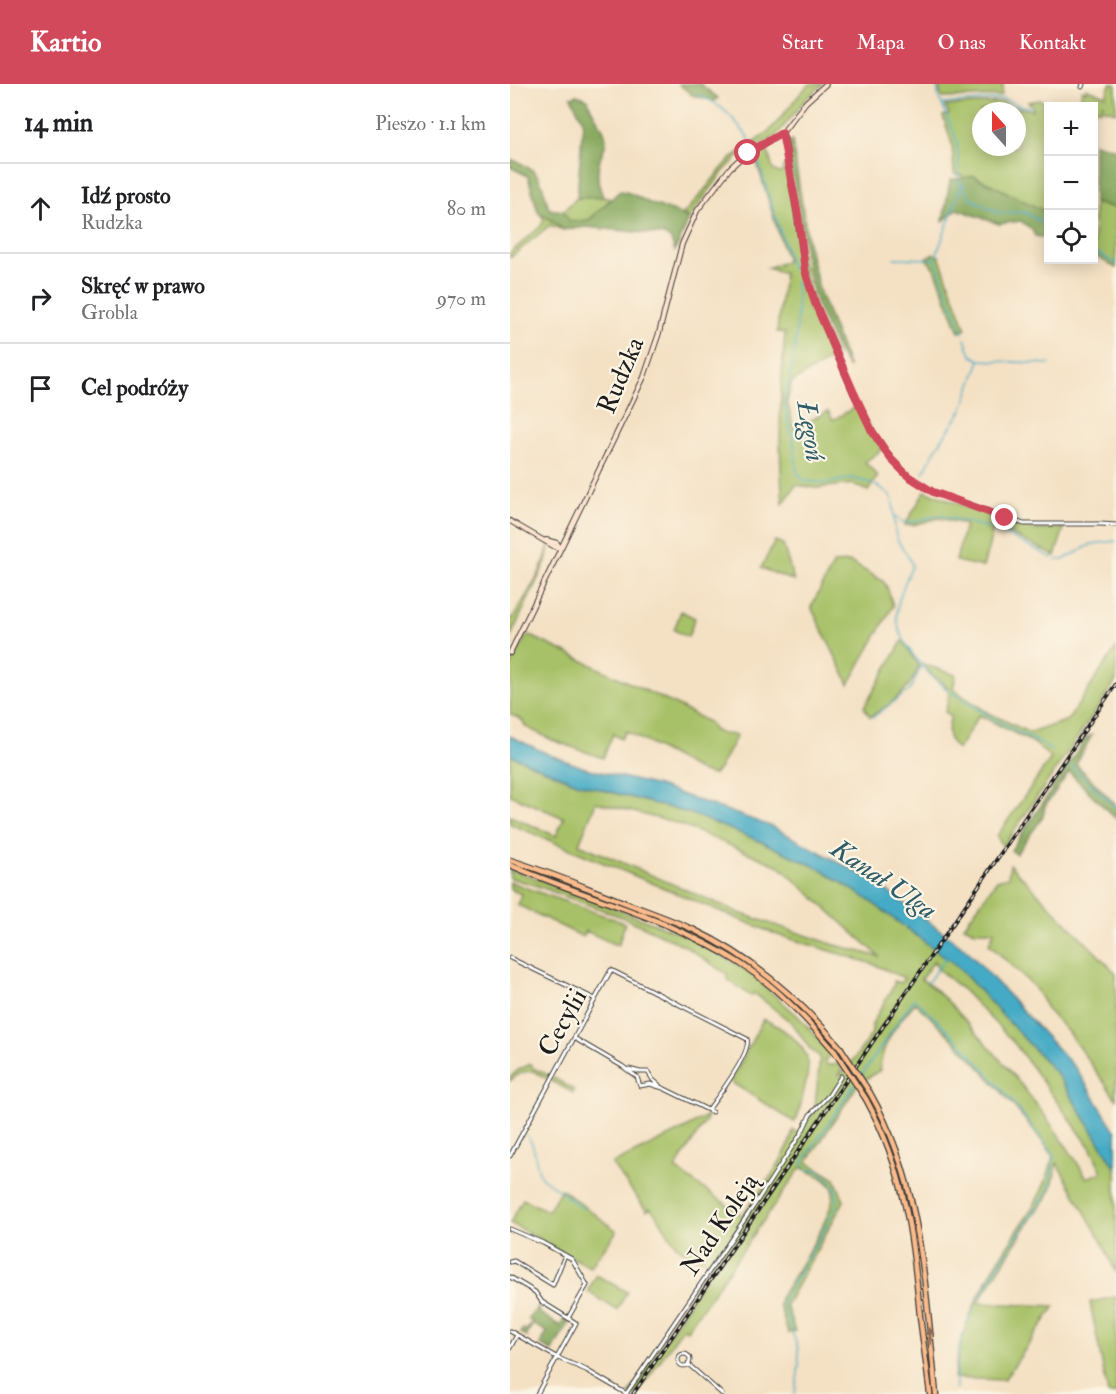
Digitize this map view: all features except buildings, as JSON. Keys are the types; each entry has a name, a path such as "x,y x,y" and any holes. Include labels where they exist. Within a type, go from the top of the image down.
{"main road":[{"path":"782,133 806,102 826,84"},
{"name":"Rudzka","path":"510,653 647,369 689,225 704,200 738,160 782,133"},
{"path":"510,520 545,540 558,544 560,548"},
{"path":"552,543 567,535"},
{"path":"552,543 555,559"},
{"path":"510,858 677,923 726,947 788,992 840,1047 870,1093 897,1149 914,1209 936,1394"},
{"path":"510,866 675,929 724,954 755,974 783,997 835,1052 866,1099 891,1152 908,1211 930,1394"}],"street":[{"path":"782,133 798,215 805,270 815,303 872,431 891,459 908,476 933,492 995,515 998,523 1005,518 1024,524 1116,525"},
{"path":"510,958 595,999"},
{"name":"Cecylii","path":"510,1155 611,970 748,1040 748,1045 734,1072 710,1111 663,1088"},
{"path":"574,1038 622,1066 637,1077 640,1086 650,1084 663,1088"},
{"path":"622,1066 648,1072 652,1079 663,1088"},
{"path":"637,1077 640,1072"},
{"name":"Nad Koleją","path":"626,1394 755,1204 802,1132 812,1112 829,1095 842,1076"},
{"path":"650,1084 652,1079"},
{"path":"510,1229 572,1259 587,1285 568,1318"},
{"path":"510,1262 514,1261 553,1285 566,1255"},
{"path":"510,1277 535,1292 542,1302 576,1323 537,1394"},
{"path":"510,1331 558,1359 586,1370 626,1394"},
{"path":"510,1348 517,1335"},
{"path":"680,1355 688,1356 690,1361 688,1364 683,1366 680,1364 678,1360 680,1355"},
{"path":"688,1364 722,1394"}],"green space":[{"path":"679,84 700,84 718,98 714,101 692,95"},
{"path":"810,84 823,84 805,100 775,137 739,156 723,172 689,218 683,214 731,159 770,130"},
{"path":"939,84 1003,84 1002,96 943,98"},
{"path":"1110,84 1116,84 1116,112 1102,108 1103,103 1101,110 1098,109 1098,102 1080,102 1082,90 1086,91 1086,88 1106,96"},
{"path":"577,95 588,99 606,137 598,171 598,182 603,197 577,198 583,121 571,97"},
{"path":"1044,101 1044,211 974,176 964,179 962,175 956,175 952,144 943,116 949,114 945,106 972,104 972,156 1026,156 1026,109 1033,110 1033,106 1028,102"},
{"path":"786,141 792,141 809,248 820,293 849,368 837,350 818,308 807,270"},
{"path":"1098,144 1116,149 1116,208 1098,204"},
{"path":"767,148 773,170 783,172 783,166 787,165 804,274 816,313 836,356 792,382 787,401 794,429 828,411 833,420 857,406 883,449 865,462 878,476 868,491 853,484 816,488 796,485 783,504 780,418 785,333 777,332 784,273 767,268 787,261 754,153"},
{"path":"510,159 534,171 541,182 549,209 563,211 570,222 589,220 620,191 633,194 684,216 689,219 675,251 671,240 665,235 586,227 563,230 538,212 528,176 510,167"},
{"path":"974,176 1044,211 1044,237 1035,236 1032,230 1021,221 999,224 957,209 943,221 950,180"},
{"path":"577,198 611,199 589,220 569,222 563,211"},
{"path":"1098,204 1116,208 1116,268 1098,257"},
{"path":"538,212 563,230 550,225 510,258 510,253 541,226 544,219"},
{"path":"933,254 939,256 966,329 959,332 936,271 926,258"},
{"path":"925,491 995,517 983,567 956,561 965,524 939,518 905,525"},
{"path":"1003,522 1039,530 1064,528 1055,556 998,528"},
{"path":"775,541 783,544 794,581 761,568"},
{"path":"549,545 546,561 510,638 510,617 513,618 534,583 547,555"},
{"path":"850,562 883,581 893,606 849,684 811,607 834,563"},
{"path":"681,611 695,618 688,637 674,630"},
{"path":"529,635 678,706 710,723 713,730 722,734 737,735 719,769 713,775 700,771 626,731 621,739 613,734 603,758 552,740 526,727 522,720 510,714 510,668"},
{"path":"903,640 919,666 905,690 886,707 870,717 864,707"},
{"path":"1116,648 1116,681 1003,847 997,836 1051,758 1034,743 979,715 958,750 951,743 949,734 951,716 945,712 948,701 947,687 923,664 956,675 953,689 987,712 1030,733 1068,720"},
{"path":"1092,735 1076,764 1116,805 1116,819 1069,772 1045,806 1043,817 1016,854 1011,850 1087,737"},
{"path":"510,755 577,783 689,813 762,842 822,870 866,898 957,966 1057,1074 1116,1168 1116,1273 1103,1244 1057,1163 1052,1187 1046,1199 1030,1220 978,1303 1055,1306 1004,1380 954,1378 961,1341 974,1307 1000,1258 1036,1201 1047,1179 1053,1155 988,1076 915,1003 887,1042 880,1070 858,1084 807,1162 835,1179 844,1201 786,1305 795,1331 788,1333 779,1304 780,1298 823,1225 833,1196 829,1183 801,1167 687,1330 682,1329 637,1394 629,1394 680,1318 712,1264 678,1247 654,1212 650,1208 647,1211 612,1164 710,1114 675,1169 742,1215 779,1163 793,1130 799,1133 818,1105 815,1107 820,1057 810,1049 792,1023 754,993 751,996 727,979 728,975 683,945 627,919 510,878 510,870 689,937 746,970 797,1015 832,1054 824,1061 828,1065 839,1064 841,1068 839,1076 872,1033 872,1024 894,985 894,981 901,983 904,978 873,964 778,935 510,824 510,816 556,836 564,818 510,795","holes":["596,802 679,824 779,866 880,957 835,945 742,914 579,844","934,961 938,969 965,992 1015,1044 1090,1147 1102,1172 1087,1178 1047,1118 1003,1063 947,1001 921,979"]},
{"path":"1010,865 1116,973 1116,1099 1067,1031 1048,1010 1035,988 989,944 994,931 975,931 964,926 997,880 1008,877"},
{"path":"510,882 625,923 618,946 586,931 583,937 518,905 521,894 510,889"},
{"path":"763,1019 791,1036 806,1056 808,1067 806,1081 794,1122 731,1082"},
{"path":"531,1064 533,1068 574,1090 573,1093 533,1071 520,1073 510,1081 510,1077 518,1070"},
{"path":"561,1189 617,1231 590,1267 510,1223 523,1199 548,1211"},
{"path":"596,1275 627,1292 617,1310 588,1292"},
{"path":"1116,1297 1116,1394 1108,1394 1090,1302"},
{"path":"540,1305 538,1312 560,1326 565,1318 570,1322 552,1351 540,1345 547,1332 533,1324 527,1337 521,1333 523,1329 527,1330 532,1322 528,1319"}],"water":[{"path":"510,736 585,768 658,786 773,827 872,880 967,950 1077,1070 1116,1132 1116,1168 1057,1074 957,966 866,898 822,870 762,842 689,813 577,783 510,755"}],"waterway":[{"path":"937,84 938,95 957,141 959,176"},
{"name":"Łęgoń","path":"698,95 722,108 752,143"},
{"path":"943,104 1003,99 1020,106 1031,107"},
{"name":"Łęgoń","path":"753,145 792,269"},
{"path":"959,180 971,199 999,213 1024,212 1044,224"},
{"path":"962,184 935,259 963,333"},
{"path":"1098,253 1116,264"},
{"path":"894,258 935,259"},
{"name":"Łęgoń","path":"796,281 796,340 785,408 794,444 797,472 804,481 827,483 852,478 873,484"},
{"path":"965,339 971,355 980,360 1050,364"},
{"path":"923,473 962,410 980,360"},
{"name":"Łęgoń","path":"875,485 891,497 896,536 912,566 898,604 897,621 900,633 922,666 948,690"},
{"path":"894,515 902,522 913,522 939,515 993,529"},
{"path":"997,530 1052,558"},
{"path":"1056,560 1063,560 1092,544 1116,541"},
{"path":"873,717 910,690 921,667"},
{"name":"Łęgoń","path":"951,692 997,721 1052,751"},
{"name":"Łęgoń","path":"1071,766 1116,807"},
{"path":"928,982 947,956"},
{"path":"861,1076 914,999 988,1073 1054,1155 1049,1190 1009,1248 978,1299"},
{"path":"795,1394 799,1365 798,1349 782,1302 838,1202 835,1187 825,1176 818,1171 808,1170 802,1163 854,1085"},
{"path":"524,1133 531,1142 541,1177 583,1209"},
{"path":"956,1389 960,1346 975,1306"}],"railway":[{"path":"633,1394 1116,684"}],"route":[{"path":"748,153 782,133 798,215 805,270 815,303 872,431 891,459 908,476 933,492 1005,518"}],"water label":[{"name":"Kanał Ulga","path":"884,879"}]}
